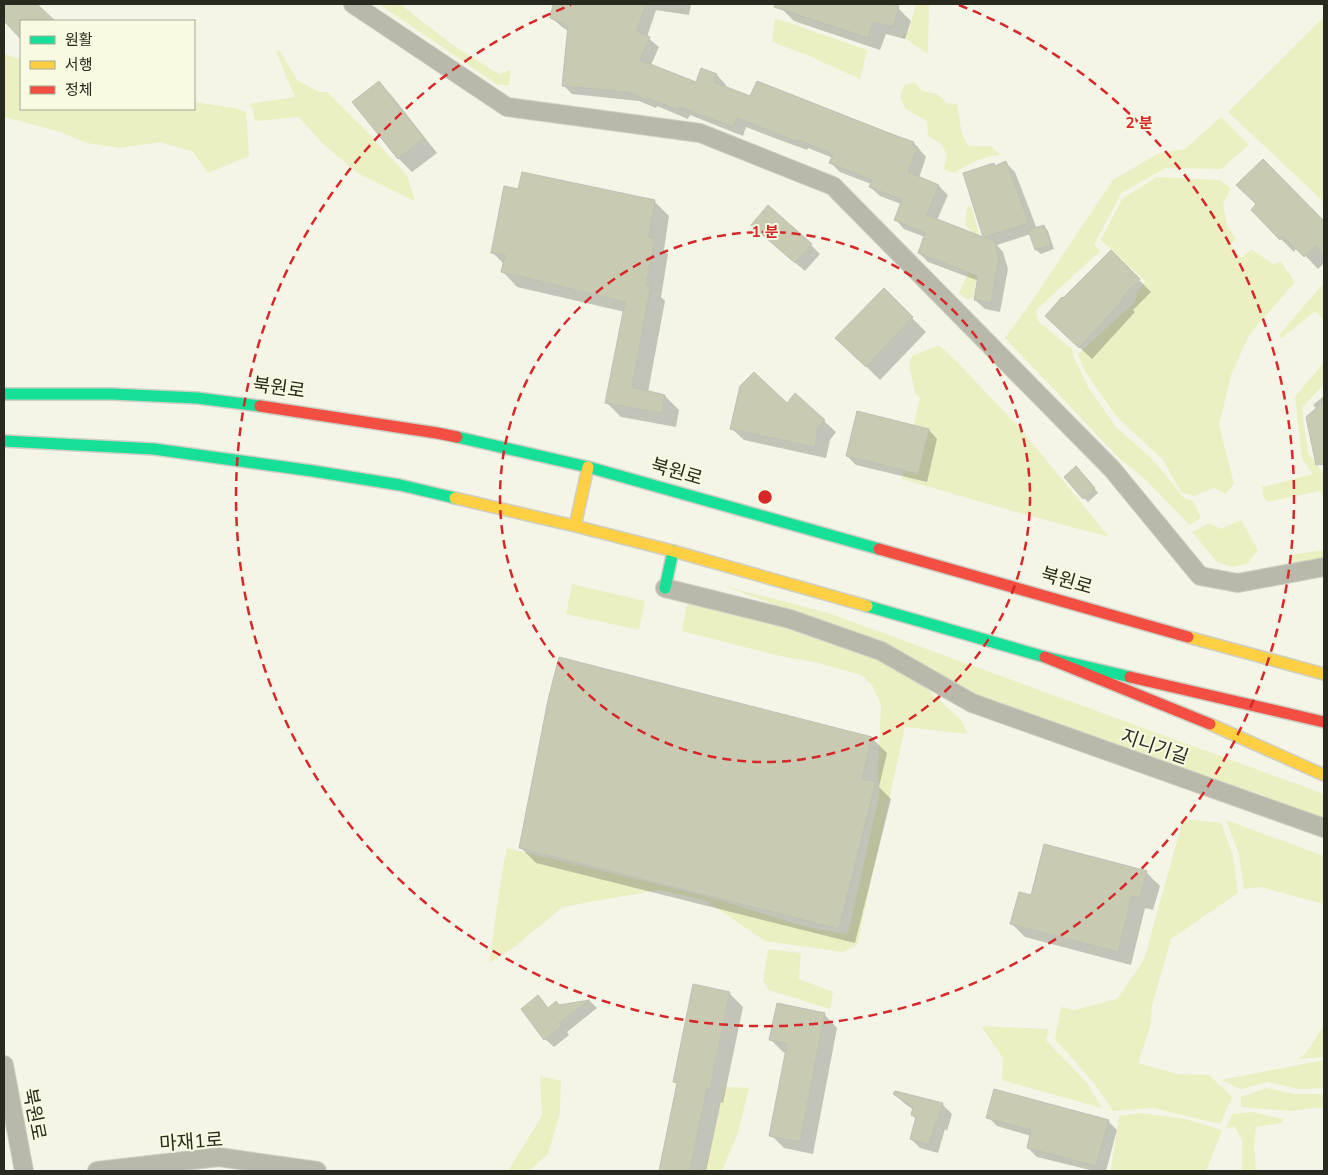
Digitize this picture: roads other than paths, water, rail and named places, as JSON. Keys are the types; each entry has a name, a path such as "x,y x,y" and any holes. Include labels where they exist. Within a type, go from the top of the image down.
{"main road":[{"name":"북원로","path":"4,394 111,394 197,398 290,410 437,433 588,467 1324,674"},
{"path":"4,441 154,449 400,485 575,526 674,552 1046,657 1324,722"},
{"path":"575,526 588,467"},
{"path":"664,588 674,552"},
{"path":"1046,657 1196,718 1324,775"}],"street":[{"path":"353,4 507,107 700,133 833,186 1112,469 1200,576 1238,583 1324,567"},
{"name":"지니기길","path":"664,588 790,619 881,651 972,704 1324,828"},
{"name":"북원로","path":"4,1065 24,1171"},
{"name":"마재1로","path":"97,1171 219,1157 317,1171"}]}
